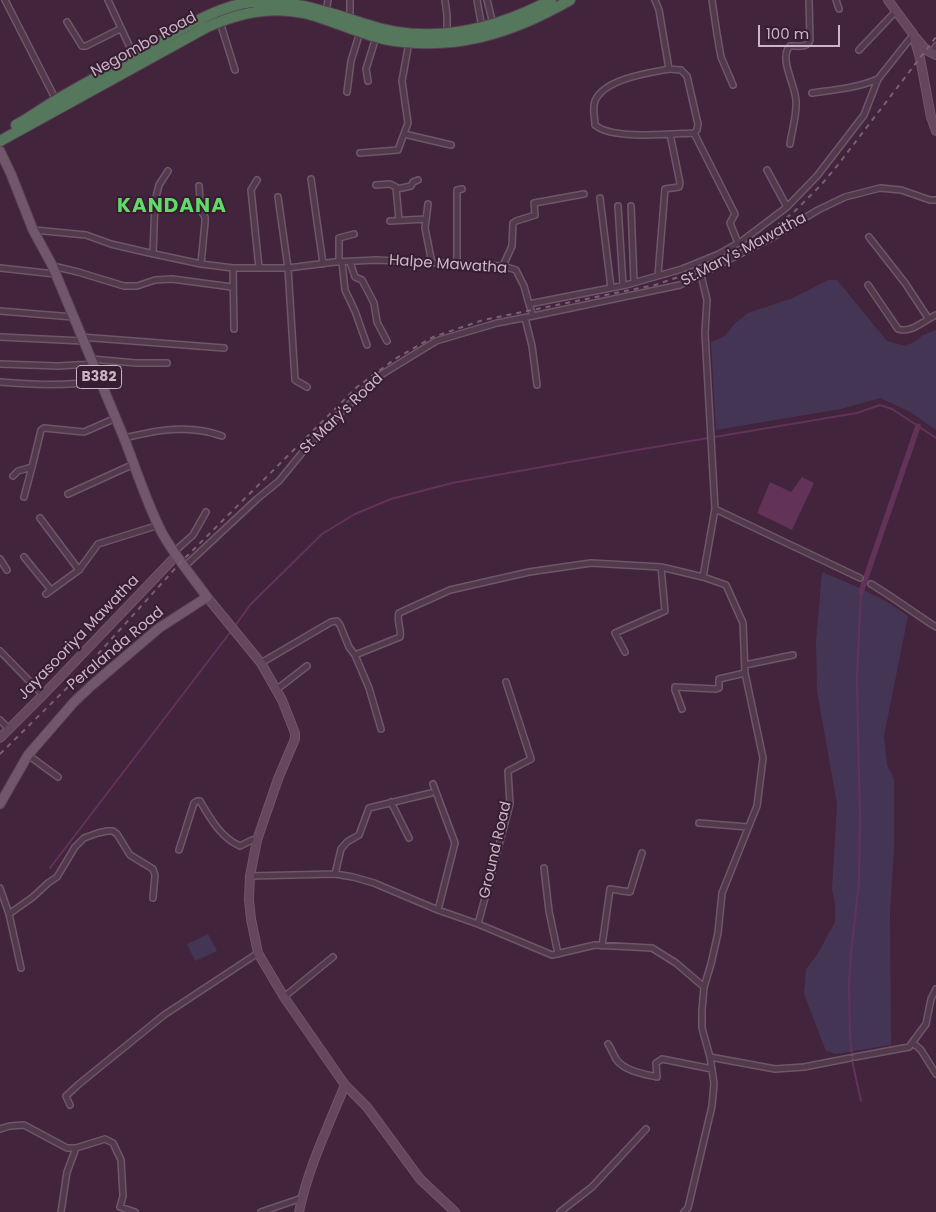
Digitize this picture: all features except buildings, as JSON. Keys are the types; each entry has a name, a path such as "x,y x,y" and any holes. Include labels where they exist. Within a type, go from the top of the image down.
{"highway":[{"name":"Negombo Road","path":"0,133 217,11 249,1 279,0 326,11 349,23 360,32 376,37 424,44 445,43 492,35 525,23 570,0"},
{"name":"Negombo Road","path":"0,141 189,36 220,21 244,13 305,6 349,23 401,32 428,34 447,33 494,25 524,14 551,0"}],"main road":[{"name":"B382","path":"0,151 92,361 145,495 175,554 207,597"},
{"name":"Peralanda Road","path":"0,804 28,756 90,686 160,628 207,597"}],"street":[{"path":"5,0 56,100"},
{"path":"108,0 134,57"},
{"path":"326,11 328,0"},
{"path":"349,23 350,0"},
{"path":"445,0 447,33"},
{"path":"476,0 482,28"},
{"path":"487,0 494,25"},
{"path":"655,0 659,10 669,69"},
{"path":"712,0 721,57 733,85"},
{"path":"790,144 796,93 791,81 786,50 790,46 806,45 809,43 809,0"},
{"path":"836,0 839,9"},
{"path":"888,0 926,50 933,54 936,46"},
{"path":"859,50 896,11"},
{"path":"220,21 235,70"},
{"path":"67,22 82,46 86,46 120,29"},
{"path":"348,92 351,61 360,32"},
{"path":"533,316 529,304 611,288 682,269 719,254 762,227 787,206 817,176 864,114 878,79 914,34"},
{"path":"914,34 930,116 936,130"},
{"path":"368,81 366,69 376,37"},
{"path":"360,153 398,150 408,123 402,81 409,42"},
{"path":"669,69 682,70 687,76 698,124 697,130 694,132 620,134 600,129 595,125 595,100 602,90 621,80 669,69"},
{"path":"812,94 870,83 878,79"},
{"path":"694,132 735,214 730,223 738,243"},
{"path":"404,134 451,145"},
{"path":"658,275 665,189 679,187 680,183 670,134"},
{"path":"767,170 787,206"},
{"path":"153,254 155,202 159,185 168,171"},
{"path":"311,179 323,264"},
{"path":"257,180 251,190 259,268"},
{"path":"397,189 410,186 418,180"},
{"path":"376,185 390,184 396,186 399,220"},
{"path":"198,186 200,212 205,217 201,264"},
{"name":"St.Mary's Mawatha","path":"533,316 680,285 773,238 818,210 845,197 880,188 901,190 930,200 936,200"},
{"path":"457,264 458,190 462,189"},
{"path":"503,266 512,246 513,223 516,220 535,215 534,203 584,194"},
{"path":"278,197 288,268 295,380 307,387"},
{"path":"600,198 611,288"},
{"path":"428,204 426,228 432,263"},
{"path":"618,206 624,285"},
{"path":"631,206 634,282"},
{"path":"390,220 426,219"},
{"name":"Halpe Mawatha","path":"33,230 86,235 111,244 153,254 201,264 233,268 288,268 376,260 503,266 516,270 524,286 529,304"},
{"path":"354,234 339,238 340,262 345,290 367,345"},
{"path":"869,237 905,282 928,318"},
{"path":"350,262 355,277 362,280 374,303 377,322 387,341"},
{"path":"0,268 78,272 124,286 137,286 156,280 172,279 232,287"},
{"path":"233,268 234,329"},
{"path":"701,276 707,300 705,332 715,509 703,577"},
{"path":"868,285 898,329 909,330 936,315"},
{"path":"0,311 73,317"},
{"name":"St Mary's Road","path":"184,567 279,480 336,416 379,376 436,341 497,323 533,316"},
{"path":"525,318 532,346 536,385"},
{"path":"0,337 82,339 224,348"},
{"path":"0,364 58,366 92,361 167,363"},
{"path":"0,382 37,385 100,381"},
{"path":"24,496 41,430 44,428 84,432 116,418"},
{"path":"124,438 156,431 182,429 222,436"},
{"path":"68,494 134,464"},
{"path":"13,476 18,471 32,467"},
{"path":"715,509 860,578"},
{"path":"175,554 193,534 206,512"},
{"path":"40,518 79,570"},
{"path":"24,557 48,592 79,570 98,544 159,525"},
{"name":"Jayasooriya Mawatha","path":"0,738 43,695 175,554"},
{"path":"0,559 7,570"},
{"path":"355,656 400,636 399,613 450,590 529,572 591,563 661,568 703,577 726,585 743,623 746,673 764,758 757,806 722,893 718,933 704,987 702,1028 710,1057 714,1084 712,1106 688,1208 684,1212"},
{"path":"625,652 615,633 665,611 661,568"},
{"path":"871,584 936,626"},
{"path":"207,597 261,663 282,700 293,728 295,739 278,779 257,840 250,876 250,919 258,953 284,998 345,1085 366,1107 420,1179 455,1212"},
{"path":"261,663 331,622 337,621 369,688 381,729"},
{"path":"0,651 43,695"},
{"path":"745,666 794,655"},
{"path":"276,690 307,666"},
{"path":"682,709 674,690 675,687 716,689 718,688 719,679 746,673"},
{"name":"Ground Road","path":"478,924 510,804 508,771 531,759 506,682"},
{"path":"0,720 9,729"},
{"path":"28,756 58,777"},
{"path":"433,784 455,843 438,910"},
{"path":"335,874 341,849 346,842 359,834 369,808 431,793"},
{"path":"179,850 196,801 200,802 214,824 234,844 240,846 252,840 257,840"},
{"path":"391,802 409,838"},
{"path":"699,823 748,827"},
{"path":"9,914 57,877 75,847 84,838 108,831 113,831 117,834 130,855 153,869 155,875 153,898"},
{"path":"602,946 610,888 630,892 642,853"},
{"path":"544,868 549,911 558,954"},
{"path":"250,876 335,874 353,877 374,883 552,955 595,946 652,948 676,963 704,987"},
{"path":"0,888 9,914 21,968"},
{"path":"70,1105 66,1096 164,1015 258,953"},
{"path":"284,998 333,957"},
{"path":"710,1057 775,1068 804,1067 909,1047 926,1024 931,999 936,990"},
{"path":"913,1043 921,1050 936,1074"},
{"path":"608,1044 616,1060 621,1065 635,1072 657,1077 656,1063 662,1060 712,1068"},
{"path":"299,1212 314,1162 345,1085"},
{"path":"0,1129 24,1125 67,1148 76,1148 105,1139 113,1143 121,1160 123,1196 120,1206 135,1212"},
{"path":"560,1212 592,1187 646,1129"},
{"path":"61,1212 67,1172 76,1148"},
{"path":"262,1212 302,1198"}],"shaded area":[{"path":"828,280 837,280 887,341 906,346 923,335 936,330 936,430 910,412 880,398 841,409 716,430 711,342 725,336 734,324 748,313 793,298"},
{"path":"802,477 814,483 792,530 757,513 770,482 791,492"},
{"path":"822,572 862,589 889,603 908,616 884,736 887,765 894,779 894,849 890,913 891,1045 836,1054 826,1051 804,994 806,969 817,955 835,922 835,905 832,889 837,804 817,691 816,640"},
{"path":"208,934 217,951 195,961 187,944"}],"waterway":[{"path":"235,626 250,605 322,534 355,514 391,499 452,483 857,413 880,405 892,409 936,438"},
{"path":"861,592 918,426"},
{"path":"861,592 857,676 860,813 859,883 849,984 850,1037 853,1065 861,1101"},
{"path":"50,868 232,630"}],"tunnel":[{"path":"860,578 871,584"}],"railway":[{"path":"0,754 70,685 181,562 357,387 395,359 433,337 483,320 655,285 693,272 746,247 769,232 796,210 821,185 936,37"}],"district":[{"name":"KANDANA","path":"172,207"}]}
